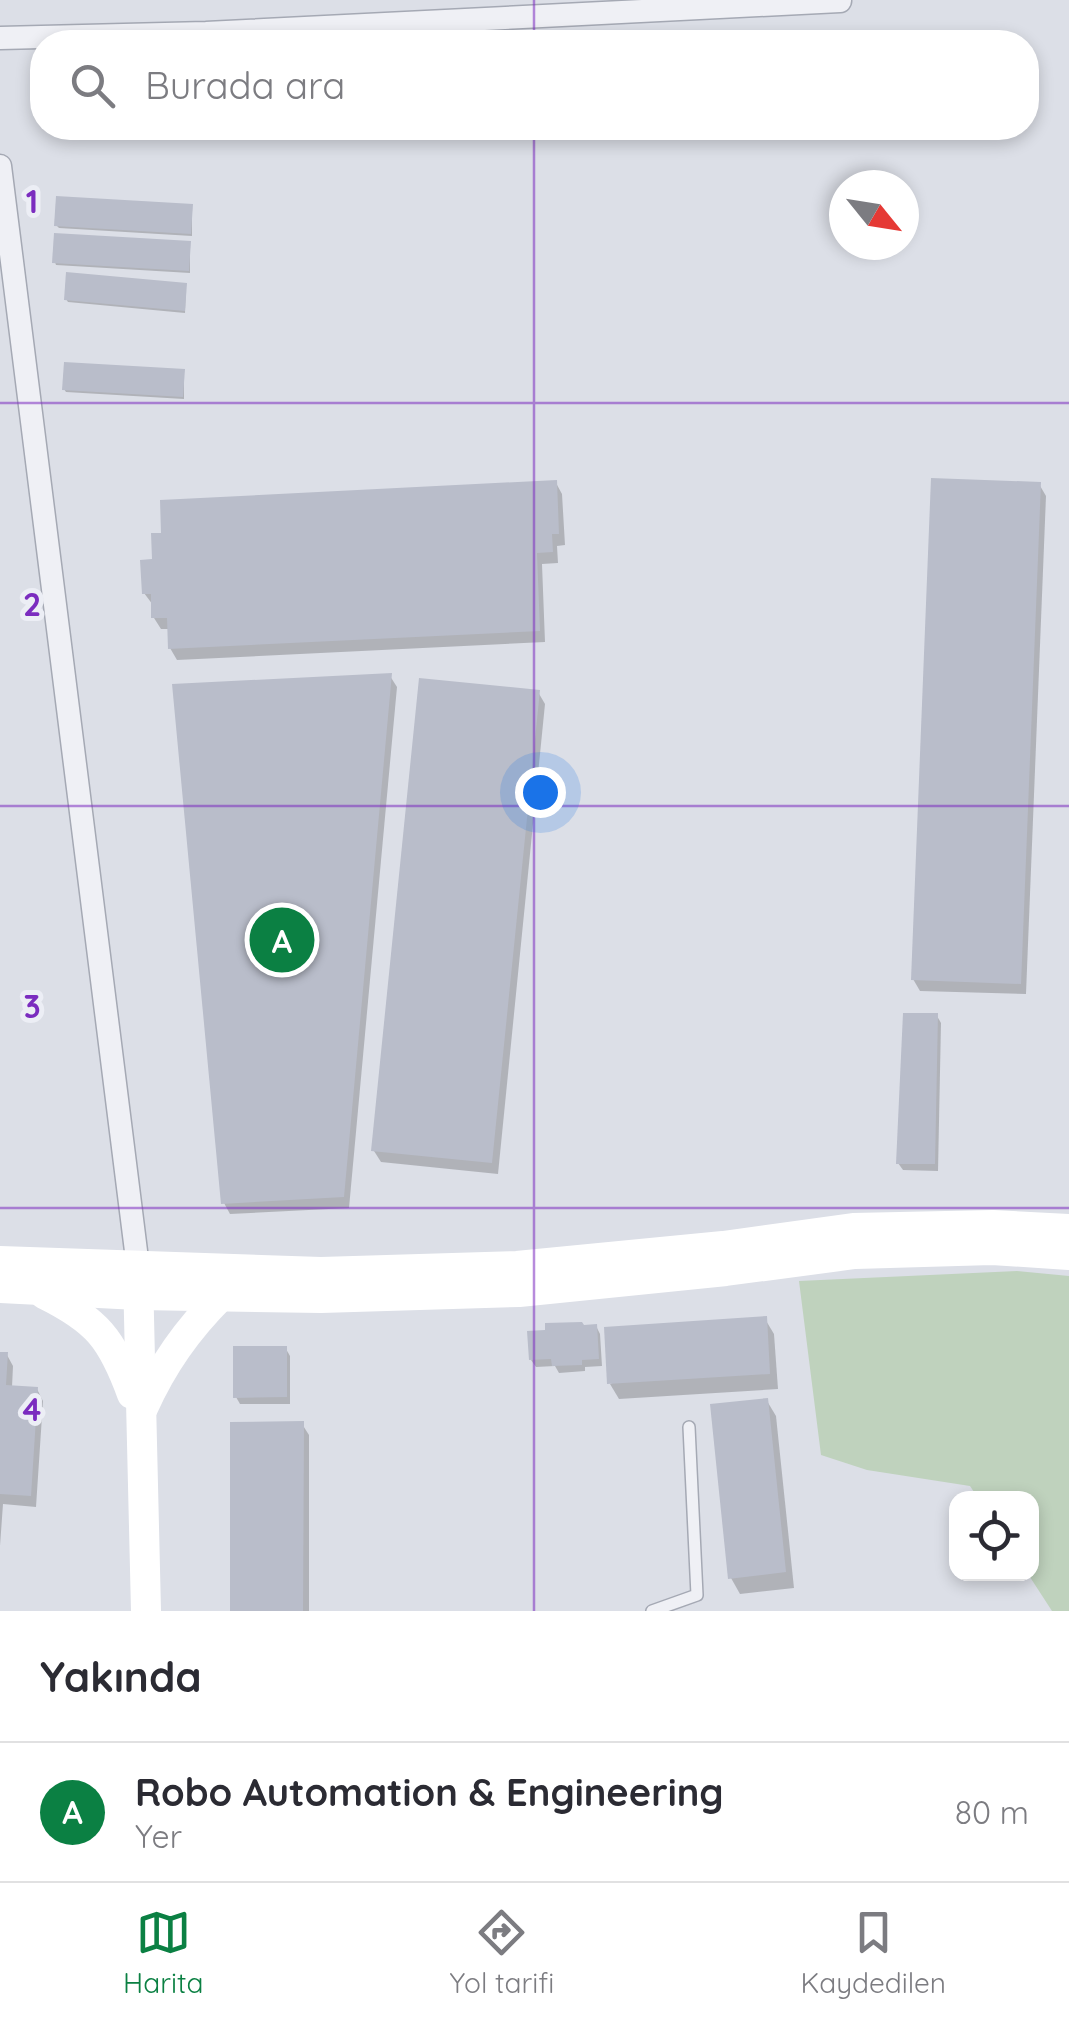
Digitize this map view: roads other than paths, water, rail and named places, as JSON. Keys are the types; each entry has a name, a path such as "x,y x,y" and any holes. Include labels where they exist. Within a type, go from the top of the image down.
{"main road":[{"path":"0,1288 38,1290 138,1281 517,1266 722,1246 853,1228 993,1225 1069,1229"},
{"path":"0,1261 220,1296 321,1298 519,1292 855,1254 992,1250 1069,1255"},
{"path":"138,1281 146,1611"},
{"path":"38,1290 90,1320 106,1335 140,1415"},
{"path":"140,1415 168,1358 220,1296"}],"street":[{"path":"267,30 840,2"},
{"path":"0,38 30,37"},
{"path":"0,166 138,1281"}],"lane":[{"path":"652,1611 697,1594 688,1427"}],"place":[{"name":"Robo Automation & Engineering","path":"282,940"}]}
